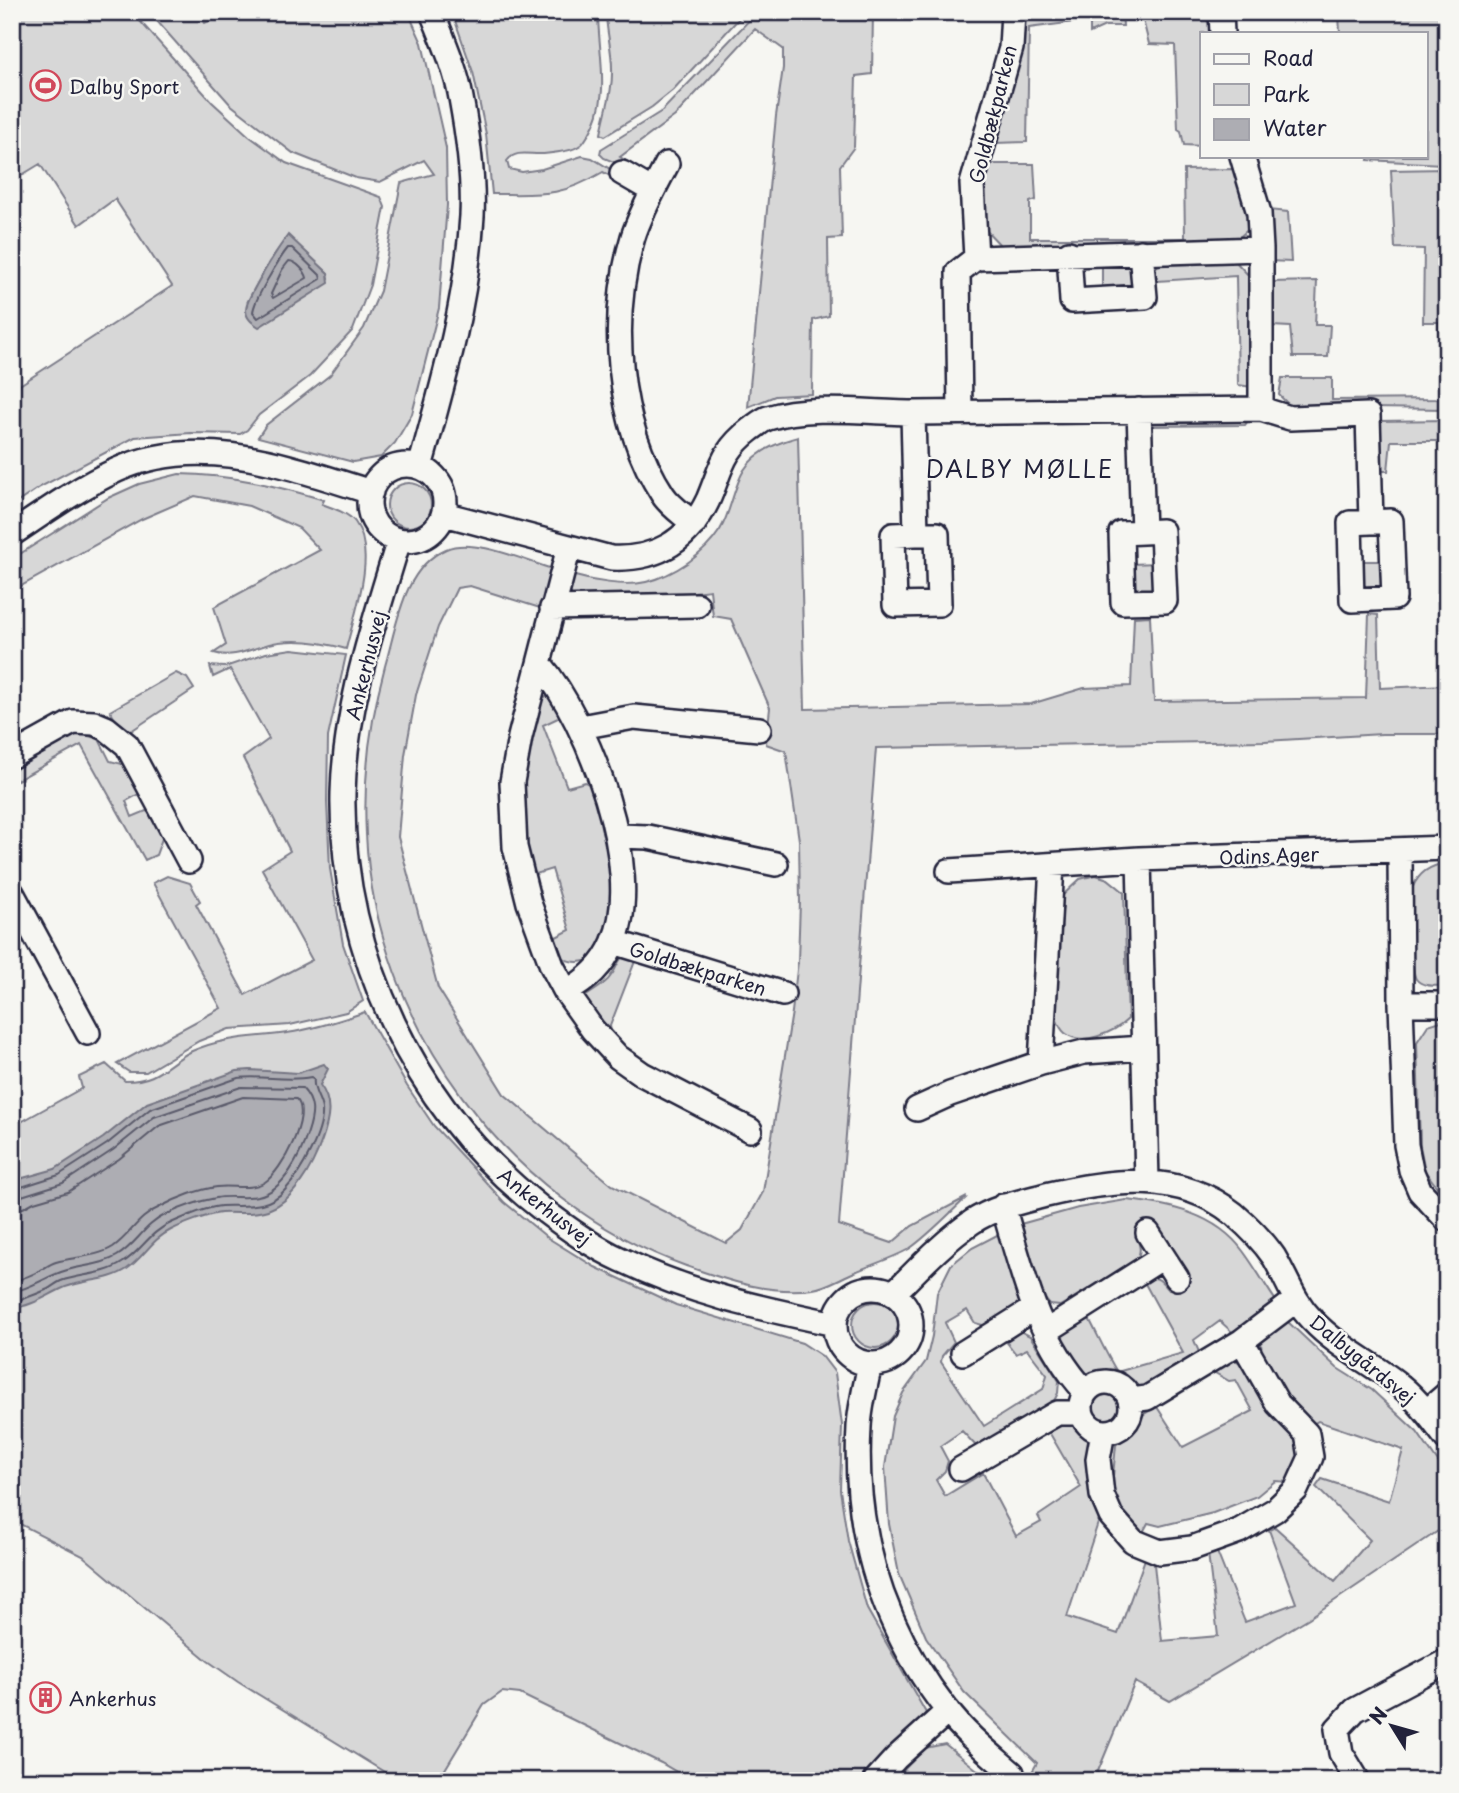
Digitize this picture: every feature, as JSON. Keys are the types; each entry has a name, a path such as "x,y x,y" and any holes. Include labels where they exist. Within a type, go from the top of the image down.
{"street":[{"path":"420,467 450,359 466,277 472,213 469,156 461,96 432,12"},
{"name":"Goldbækparken","path":"976,258 972,184 1011,48 1013,12"},
{"path":"1221,12 1222,32"},
{"path":"1243,158 1259,213 1261,410"},
{"path":"667,164 634,235 623,280 618,331 621,372 631,422 650,471 664,497 694,524"},
{"path":"622,173 653,191"},
{"path":"960,412 958,272 976,258 1261,249"},
{"path":"1069,253 1072,302 1145,297 1141,252"},
{"path":"1139,410 1143,532"},
{"path":"444,514 611,558 632,559 661,551 681,538 694,524 708,500 720,465 730,448 764,419 790,411 913,413 1261,410 1290,418 1368,415 1371,522"},
{"path":"913,413 916,534"},
{"path":"12,534 83,487 120,469 159,457 199,452 240,454 268,460 371,492"},
{"path":"396,467 420,467 433,475 442,486 444,514 437,527 426,536 413,541 387,536 372,517 369,505 376,481 385,472 396,467"},
{"name":"Ankerhusvej","path":"399,540 365,656 349,724 343,793 346,863 359,931 381,997 407,1052 439,1102 477,1149 520,1191 567,1228 619,1259 674,1284 732,1302 835,1324"},
{"path":"569,547 520,737 513,782 515,847 533,915 552,965 566,992 593,1030 618,1057 642,1074 750,1130"},
{"path":"552,608 697,606"},
{"name":"Goldbækparken","path":"540,664 554,681 581,727 618,836 623,885 620,918 614,942 601,964 586,980 566,992"},
{"path":"581,727 634,717 759,729"},
{"path":"12,756 73,722 93,723 106,728 127,745 189,861"},
{"path":"618,836 648,837 776,864"},
{"name":"Odins Ager","path":"949,872 1139,859 1447,848"},
{"path":"1400,851 1401,1004 1406,1145 1411,1170 1420,1191 1447,1220"},
{"path":"1139,859 1147,1181"},
{"path":"1041,1063 1052,865"},
{"path":"12,893 88,1033"},
{"name":"Goldbækparken","path":"614,942 783,994"},
{"path":"1401,1004 1447,1004"},
{"path":"917,1109 950,1094 1041,1063 1084,1052 1143,1048"},
{"name":"Dalbygårdsvej","path":"893,1294 972,1222 1003,1206 1111,1182 1147,1181 1178,1186 1206,1197 1233,1213 1255,1233 1274,1258 1296,1300 1312,1320 1341,1346 1402,1387 1447,1439"},
{"path":"961,1469 1057,1413 1083,1402 1096,1383 1114,1382 1127,1392 1132,1410 1124,1426 1111,1433 1095,1431 1085,1424 1083,1402 1033,1309 1003,1206"},
{"path":"1148,1233 1177,1278"},
{"path":"1045,1332 1163,1257"},
{"path":"872,1288 893,1294 909,1313 909,1338 894,1358 870,1364 858,1361 840,1346 835,1324 837,1312 851,1295 872,1288"},
{"path":"1131,1400 1147,1398 1242,1341 1296,1300"},
{"path":"963,1353 1033,1309"},
{"path":"1102,1432 1098,1459 1102,1495 1111,1516 1133,1541 1160,1552 1192,1548 1240,1531 1275,1510 1296,1490 1311,1457 1307,1434 1278,1404 1242,1341"},
{"path":"870,1364 859,1437 858,1486 867,1547 890,1617 912,1661 948,1712 978,1744 1012,1773"},
{"path":"1426,1412 1447,1394"},
{"path":"1358,1781 1341,1753 1337,1729 1355,1710 1447,1661"},
{"path":"875,1781 896,1758 948,1712"}],"green space":[{"path":"12,12 132,12 212,102 249,136 286,163 381,197 385,207 370,285 353,330 310,376 259,415 247,430 240,434 191,433 135,437 40,487 12,506 12,390 172,286 115,199 79,225 40,164 12,181","holes":["288,236 328,273 329,278 248,301 269,262"]},
{"path":"149,12 177,12 180,16 199,12 205,23 226,12 408,12 422,43 446,148 447,205 439,308 412,414 395,443 381,457 353,462 258,437 266,425 330,375 364,328 380,291 401,183 434,174 424,160 380,182 356,178 293,153 230,104"},
{"path":"452,12 598,12 602,90 596,120 589,134 582,144 571,150 519,154 507,161 509,169 522,172 542,169 582,156 592,158 618,174 614,178 603,172 574,186 549,193 492,194 486,134 473,72"},
{"path":"606,12 745,12 673,90 652,107 605,136 601,134 612,77"},
{"path":"757,12 873,12 872,74 856,76 854,147 840,166 842,238 828,239 829,316 813,320 812,394 775,396 748,407 783,49 755,29 675,116 620,157 638,168 641,173 600,154 601,149 662,111"},
{"path":"1022,12 1074,12 1075,22 1029,28 1027,142 995,143"},
{"path":"1090,12 1122,12 1123,26 1105,26 1090,33"},
{"path":"1141,12 1199,15 1213,25 1213,32 1200,32 1200,146 1184,145 1181,131 1178,129 1175,45 1149,44"},
{"path":"1314,12 1447,12 1447,152 1442,164 1368,160 1428,158 1428,32 1340,32 1339,14"},
{"path":"988,164 1034,164 1036,200 1030,202 1030,238 1185,238 1184,170 1234,169 1252,226 1234,242 1002,247 982,226 982,185"},
{"path":"1444,169 1447,221 1447,409 1291,407 1279,395 1282,378 1332,378 1332,400 1441,399 1439,322 1423,322 1424,249 1395,248 1391,170"},
{"path":"1269,210 1288,212 1291,262 1268,261"},
{"path":"1235,261 1251,278 1252,387 1238,385 1236,276 1157,281 1155,268 1161,263"},
{"path":"1102,262 1131,262 1131,291 1102,291"},
{"path":"1317,281 1315,325 1330,325 1328,357 1293,357 1290,327 1272,326 1270,282"},
{"path":"1159,417 1245,417 1248,421 1245,425 1150,426"},
{"path":"1447,420 1447,441 1391,441 1388,471 1381,471 1379,421"},
{"path":"798,437 805,709 1031,704 1084,688 1131,686 1134,617 1150,616 1154,701 1366,698 1369,614 1378,615 1380,688 1447,685 1447,734 1382,734 1265,741 876,748 839,1225 892,1243 912,1226 967,1197 931,1231 896,1256 824,1286 780,1290 748,1285 686,1266 621,1237 562,1198 508,1151 462,1097 424,1037 395,972 375,904 365,812 369,749 380,687 398,616 420,570 432,558 457,546 484,548 553,569 540,608 470,586 457,588 438,627 416,695 405,755 398,837 438,988 504,1094 612,1185 726,1243 742,1230 763,1192 798,961 799,840 786,751 766,744 770,708 731,619 713,616 710,590 694,592 684,602 566,596 571,575 608,583 628,584 657,579 688,563 706,548 720,530 740,477 754,458"},
{"path":"179,474 235,479 288,490 324,500 322,504 340,511 355,522 362,535 364,567 346,649 313,642 287,641 230,655 214,653 226,645 214,607 320,550 299,528 249,506 195,496 142,519 12,591 12,559 108,498 139,484"},
{"path":"409,483 425,489 431,505 425,521 409,527 393,521 387,505 393,489"},
{"path":"1360,561 1386,561 1386,589 1360,589"},
{"path":"1157,563 1157,592 1132,593 1131,564"},
{"path":"292,649 346,655 328,737 330,869 343,944 363,1001 346,1012 290,1025 229,1029 199,1041 146,1072 129,1072 117,1064 221,1008 153,883 167,876 190,883 200,901 196,904 245,995 312,960 262,869 290,851 243,758 269,739 230,669 213,677 210,666 225,667 266,653"},
{"path":"176,673 187,678 194,689 131,731 120,727 110,711"},
{"path":"540,696 553,698 560,713 558,718 543,725 567,787 585,782 591,785 609,848 612,896 607,933 601,948 591,958 578,962 562,958 552,946 556,937 570,930 552,869 536,874 528,867 524,837 523,774"},
{"path":"75,732 99,739 110,761 130,766 140,787 139,794 126,801 132,817 146,811 152,813 164,833 156,855 145,860 81,745 12,783 12,767"},
{"path":"1447,863 1447,986 1426,985 1416,979 1414,973 1411,933 1413,887 1422,873 1436,865"},
{"path":"1096,875 1108,879 1124,892 1128,1019 1107,1033 1080,1039 1065,1033 1056,1018 1063,895 1080,879"},
{"path":"626,954 637,956 610,1026 613,1042 586,1009 586,996 608,980"},
{"path":"365,1012 407,1086 434,1126 504,1202 548,1238 595,1267 676,1305 802,1343 822,1356 835,1373 842,1425 840,1490 848,1541 867,1609 926,1713 863,1781 692,1781 520,1694 502,1692 484,1705 438,1781 399,1781 208,1661 83,1556 12,1520 12,1127 82,1088 79,1077 106,1064 125,1081 137,1080 162,1071 183,1056 205,1046 228,1040 307,1029"},
{"path":"1447,1019 1447,1200 1425,1171 1420,1146 1417,1042 1428,1025"},
{"path":"1126,1200 1175,1208 1219,1228 1243,1251 1276,1301 1233,1333 1220,1321 1194,1340 1199,1352 1145,1387 1135,1388 1123,1379 1108,1375 1092,1377 1076,1369 1059,1335 1086,1313 1117,1372 1183,1353 1143,1280 1157,1279 1168,1289 1184,1279 1151,1226 1136,1236 1140,1248 1136,1260 1060,1306 1050,1305 1044,1298 1017,1225 1078,1208"},
{"path":"1001,1233 1023,1299 1017,1311 986,1326 975,1323 967,1310 945,1323 954,1342 942,1356 941,1362 984,1426 1043,1389 1047,1375 1027,1349 1016,1354 1005,1340 1020,1331 1030,1336 1059,1381 1058,1393 1052,1405 985,1446 976,1446 962,1431 940,1446 948,1461 945,1471 936,1480 945,1496 983,1473 1016,1536 1041,1522 1038,1516 1081,1487 1049,1432 1069,1422 1087,1435 1095,1448 1094,1488 1099,1520 1067,1617 1118,1634 1145,1559 1154,1564 1162,1641 1218,1636 1208,1553 1217,1552 1245,1622 1296,1603 1269,1530 1275,1527 1335,1581 1370,1540 1316,1487 1322,1479 1389,1501 1403,1450 1318,1421 1308,1427 1299,1418 1274,1386 1261,1350 1262,1337 1286,1320 1337,1368 1372,1390 1417,1432 1447,1475 1447,1525 1309,1618 1170,1701 1135,1682 1094,1781 1027,1781 1037,1763 964,1692 926,1637 899,1574 889,1524 885,1467 893,1416 903,1393 926,1361 937,1293 951,1265 972,1248"},
{"path":"875,1302 891,1309 898,1325 891,1341 875,1348 859,1341 852,1325 859,1309"},
{"path":"1231,1360 1246,1367 1261,1401 1295,1440 1300,1453 1290,1482 1275,1481 1257,1496 1213,1513 1160,1526 1148,1523 1141,1536 1118,1513 1112,1486 1116,1445 1131,1432 1143,1415 1157,1407 1183,1447 1253,1411 1236,1380 1229,1381 1210,1370"},
{"path":"1107,1395 1117,1399 1121,1409 1117,1419 1107,1423 1097,1419 1093,1409 1097,1399"},
{"path":"945,1744 991,1781 893,1781 925,1748"}],"water":[{"path":"288,235 328,273 329,283 259,327 247,316 247,304"},
{"path":"324,1064 328,1069 320,1085 327,1098 328,1118 324,1133 307,1172 284,1201 264,1211 221,1213 189,1222 164,1234 120,1273 69,1286 31,1303 12,1308 12,1184 55,1169 103,1138 147,1103 237,1071 298,1073"}],"place":[{"name":"Dalby Sport","path":"46,86"},
{"name":"Ankerhus","path":"46,1698"}],"district":[{"name":"DALBY MØLLE","path":"1020,468"}]}
